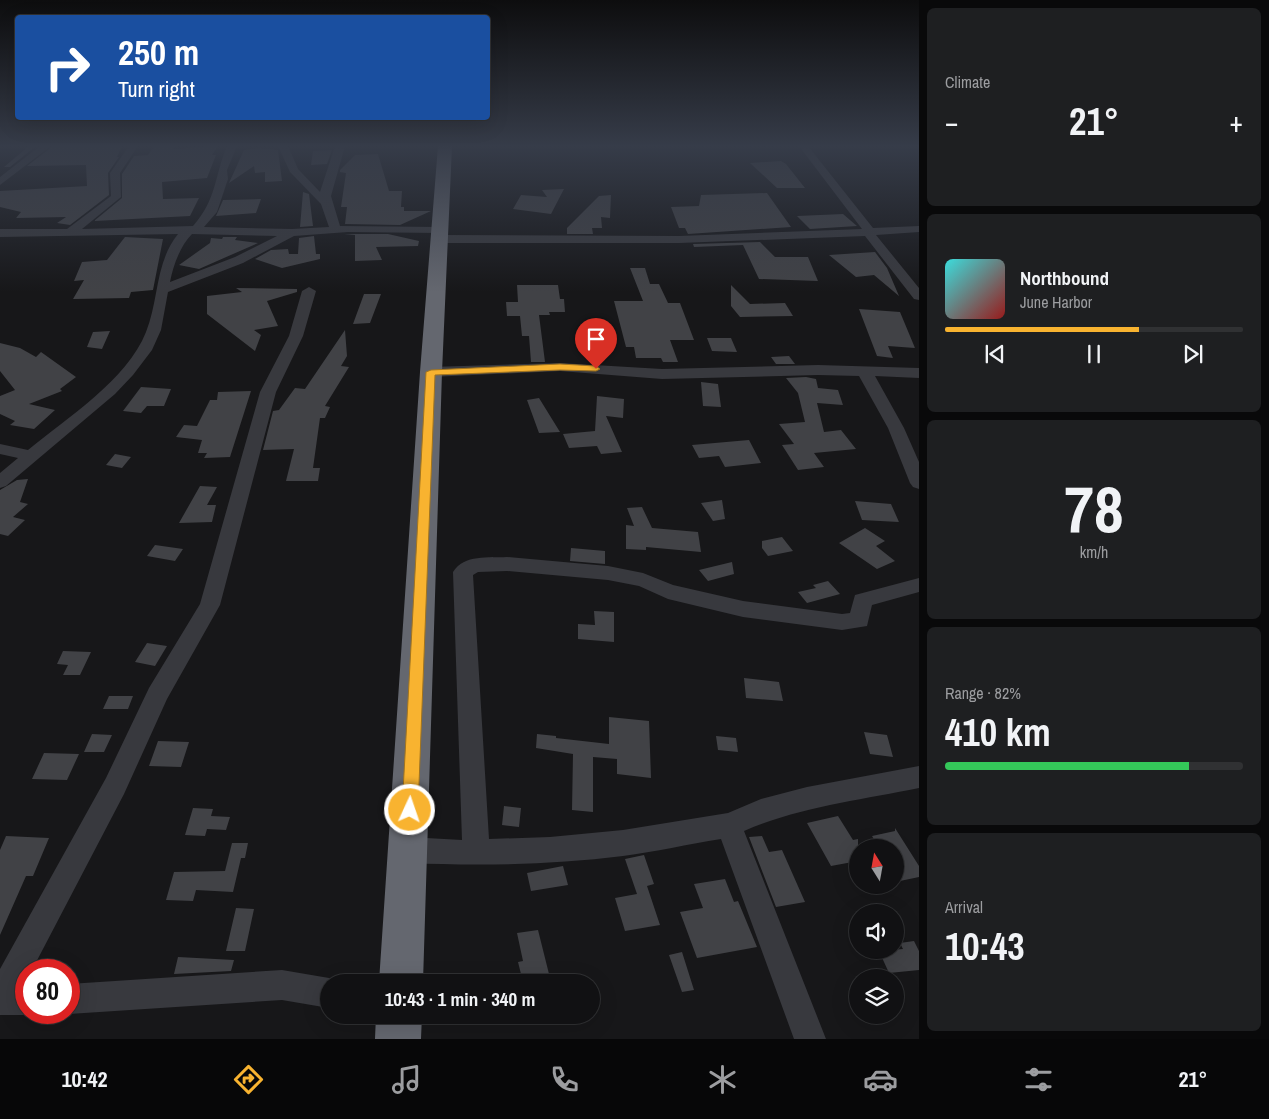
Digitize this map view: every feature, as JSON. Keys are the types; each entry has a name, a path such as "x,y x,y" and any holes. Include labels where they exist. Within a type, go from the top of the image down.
{"highway":[{"path":"401,974 431,372 442,194"},
{"path":"398,1039 399,1024"}],"street":[{"path":"70,233 116,197 116,194"},
{"path":"0,482 70,424 128,372 145,350 154,330 166,271 174,253 181,238 188,231 197,228 211,212 217,194"},
{"path":"316,194 325,202 336,229"},
{"path":"325,202 326,194"},
{"path":"841,194 870,232 871,238 919,296"},
{"path":"0,233 188,231 292,233 336,229 523,241 704,239 919,229"},
{"path":"162,290 239,260 292,233"},
{"path":"15,1000 0,999 115,786 157,694 210,605 268,392 296,336 309,291"},
{"path":"431,372 560,367 662,374 818,370 919,373"},
{"path":"864,371 896,428 919,483"},
{"path":"0,449 30,456"},
{"path":"476,853 463,572 468,567 474,565 507,564 608,573 643,580 668,591 743,609 842,622 859,620 862,600 919,585"},
{"path":"408,850 476,853 550,850 623,843 729,825 761,811 807,799 919,777"},
{"path":"729,825 810,1039"},
{"path":"80,998 282,985 320,991"}],"building":[{"path":"0,194 109,194 70,225 57,223 66,217 16,218 21,212 0,207"},
{"path":"122,194 163,194 163,199 199,198 190,216 94,221 122,198"},
{"path":"303,194 309,194 313,226 300,227"},
{"path":"343,194 402,194 401,207 404,207 404,211 431,211 400,225 345,224 347,207 341,207"},
{"path":"545,194 561,194 551,214 513,209 521,195 547,197"},
{"path":"768,194 791,227 688,234 685,228 679,228 671,207 699,206 701,195"},
{"path":"611,195 610,218 601,217 602,228 592,228 593,234 567,234 567,228 599,196"},
{"path":"261,199 256,213 216,216 223,200"},
{"path":"843,214 857,226 810,229 797,216"},
{"path":"344,234 388,234 419,241 418,246 376,247 382,260 355,261 355,235"},
{"path":"314,236 316,254 320,254 320,259 282,268 255,259 271,250 288,249 289,254 298,254 299,238"},
{"path":"125,237 163,239 153,290 131,292 129,298 73,299 84,280 74,281 82,262 107,260"},
{"path":"223,237 237,237 235,240 258,243 199,269 179,265 210,243 211,238 222,239"},
{"path":"760,242 775,257 808,257 818,281 759,279 743,245 694,247 693,244"},
{"path":"875,252 887,268 899,296 874,275 856,277 829,255"},
{"path":"630,268 645,268 650,284 659,284 668,303 680,303 694,340 670,340 678,362 663,362 661,358 636,358 634,347 626,347 614,301 643,301"},
{"path":"517,285 558,285 560,299 564,299 565,312 549,312 550,315 539,315 545,362 531,362 529,336 522,336 520,316 507,316 506,302 518,302"},
{"path":"731,285 750,304 785,303 793,316 740,317 731,306"},
{"path":"236,288 297,289 297,292 267,301 278,326 254,330 261,335 255,351 207,314 207,296 242,292"},
{"path":"364,294 381,294 370,323 353,324"},
{"path":"859,309 900,312 915,348 888,346 893,358 877,356"},
{"path":"345,330 347,356 341,366 349,367 325,406 330,407 325,418 320,418 313,468 320,468 318,481 286,481 294,449 263,450 273,411 279,410 295,388 305,389"},
{"path":"110,331 102,349 87,347 93,332"},
{"path":"707,338 731,338 737,352 712,351"},
{"path":"0,343 20,348 36,357 41,352 76,377 60,389 62,391 29,404 55,410 34,429 10,425 15,421 0,414 0,396 15,390 0,371"},
{"path":"789,356 795,364 776,364 771,357"},
{"path":"806,377 816,379 818,388 838,390 843,405 817,403 824,432 841,430 856,449 814,453 824,467 798,470 782,445 794,444 779,424 805,422 798,393 786,378"},
{"path":"701,382 718,384 721,407 703,406"},
{"path":"141,387 171,389 164,406 147,406 141,413 123,411"},
{"path":"251,391 230,457 204,458 207,453 198,453 202,440 176,437 184,425 197,426 210,400 217,400 218,392"},
{"path":"597,396 624,399 623,418 606,416 622,452 601,454 597,446 569,448 563,434 595,431"},
{"path":"539,398 560,432 539,433 527,400"},
{"path":"749,440 761,463 725,467 719,456 699,458 692,445"},
{"path":"115,454 131,457 122,468 106,465"},
{"path":"28,479 20,502 28,504 13,517 25,520 8,536 0,534 0,490 17,480"},
{"path":"200,486 217,487 207,505 216,505 212,522 179,523"},
{"path":"722,500 725,519 713,521 701,503"},
{"path":"855,501 891,504 899,522 862,520"},
{"path":"642,507 652,528 698,532 701,552 646,547 646,550 626,549 626,525 634,526 627,508"},
{"path":"865,528 885,541 876,546 895,561 877,569 839,543"},
{"path":"782,537 793,551 768,556 762,548 762,541"},
{"path":"155,545 183,549 175,561 147,556"},
{"path":"571,548 605,551 605,564 570,561"},
{"path":"732,562 734,574 708,581 699,570"},
{"path":"828,581 840,594 807,603 798,592 816,588 813,585"},
{"path":"594,611 614,612 614,642 578,639 578,624 595,625"},
{"path":"147,643 167,646 155,666 135,662"},
{"path":"63,651 91,652 80,675 63,675 68,665 57,664"},
{"path":"744,678 779,682 783,701 746,698"},
{"path":"109,696 133,696 128,709 103,709"},
{"path":"609,717 649,721 651,778 617,774 617,759 593,757 593,812 572,810 573,754 536,748 537,734 609,744"},
{"path":"864,732 887,735 893,757 870,754"},
{"path":"92,734 112,735 104,752 84,752"},
{"path":"716,736 736,738 738,752 718,750"},
{"path":"158,741 189,742 181,767 149,766"},
{"path":"44,753 79,754 67,780 32,779"},
{"path":"504,806 521,808 519,827 502,825"},
{"path":"193,808 213,809 211,816 230,817 226,830 207,829 205,836 185,835"},
{"path":"838,816 852,839 849,839 849,863 831,866 807,823"},
{"path":"895,828 902,839 874,839 872,836 895,831"},
{"path":"6,836 49,838 33,876 26,876 0,935 0,850"},
{"path":"762,836 769,852 782,850 805,902 776,907 749,837"},
{"path":"904,842 919,866 919,877 904,880"},
{"path":"232,843 248,843 245,858 241,858 233,892 196,890 193,901 166,900 174,872 225,871"},
{"path":"644,855 654,884 647,886 660,925 625,931 615,898 637,894 625,859"},
{"path":"563,866 568,885 531,891 527,873"},
{"path":"725,879 734,902 738,901 757,947 697,958 680,912 703,908 694,884"},
{"path":"236,908 254,909 245,951 226,951"},
{"path":"538,930 549,974 521,974 518,962 523,961 517,933"},
{"path":"914,941 919,951 919,970 904,972 904,969 887,969 883,959 904,959 904,942"},
{"path":"682,952 694,990 682,992 669,955"},
{"path":"178,957 234,960 231,971 174,974"}],"route":[{"path":"410,810 431,372 560,367 596,369"}]}
